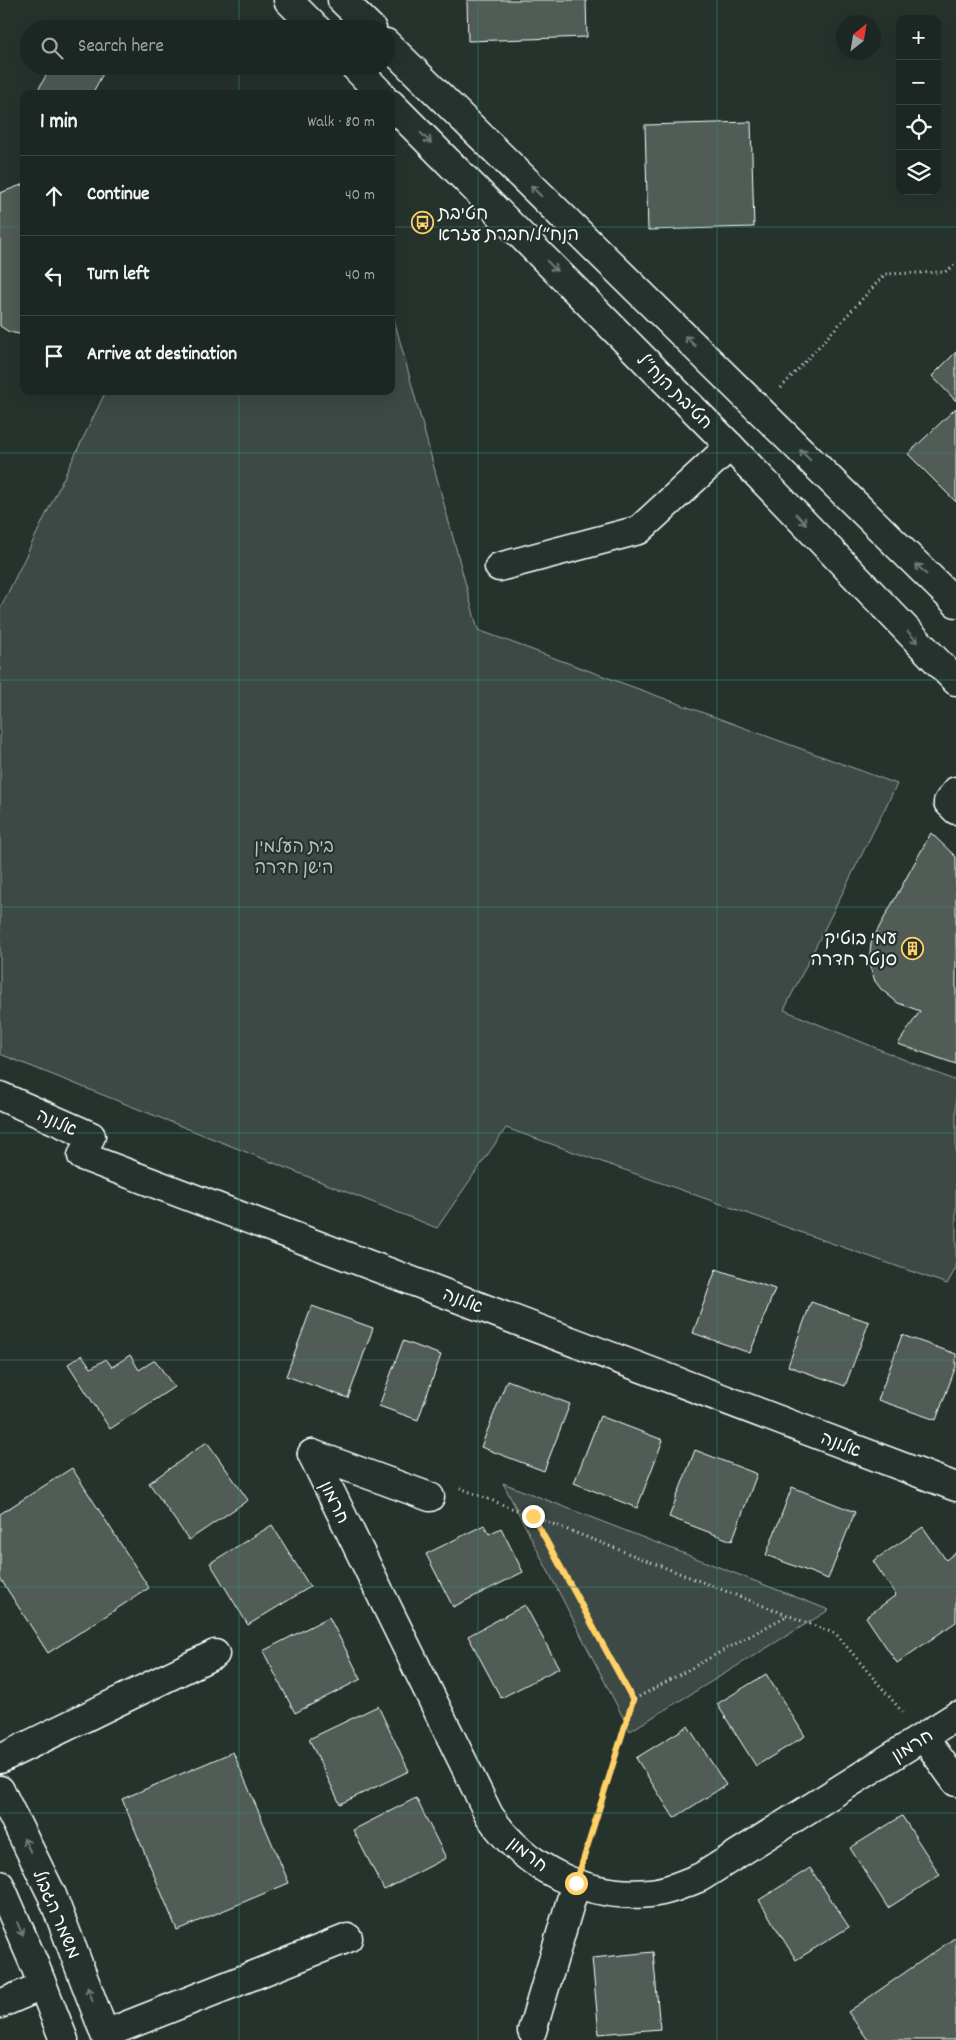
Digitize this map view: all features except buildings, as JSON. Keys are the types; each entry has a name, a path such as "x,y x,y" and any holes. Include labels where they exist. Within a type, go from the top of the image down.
{"street":[{"path":"288,0 308,20"},
{"path":"342,0 363,20"},
{"path":"395,52 956,603"},
{"path":"363,75 377,90"},
{"name":"חטיבת הנח״ל","path":"395,108 730,446 956,681"},
{"path":"499,566 639,530 730,446"},
{"path":"956,791 948,802 956,810"},
{"name":"אלונה","path":"0,1096 91,1136 82,1156 956,1487"},
{"name":"חרמון","path":"430,1497 312,1454 489,1816 500,1832 515,1848 553,1874 600,1890 625,1894 651,1893 676,1888 692,1881 956,1716"},
{"path":"0,1758 215,1654"},
{"path":"924,1737 956,1782"},
{"name":"משמר הגבול","path":"0,1790 52,1895 106,2037"},
{"path":"532,2031 576,1883"},
{"path":"0,1885 64,2040"},
{"path":"106,2037 348,1938"},
{"path":"0,2004 42,1986"}],"path":[{"path":"761,411 885,274 945,272 956,264"},
{"path":"430,1497 460,1488 836,1634 924,1737"},
{"path":"533,1516 633,1700"},
{"path":"576,1883 633,1700 788,1615"}],"green space":[{"name":"בית העלמין הישן חדרה","path":"395,323 478,630 897,784 784,1010 956,1081 956,1268 947,1284 506,1128 437,1228 0,1054 0,609 104,395 395,395"},
{"path":"503,1483 829,1610 630,1731"}],"place":[{"name":"חטיבת הנח״ל/חברת עזרא","path":"422,223"},
{"name":"עמי בוטיק סנטר חדרה","path":"913,948"}],"route":[{"path":"533,1516 633,1700 576,1883"}]}
